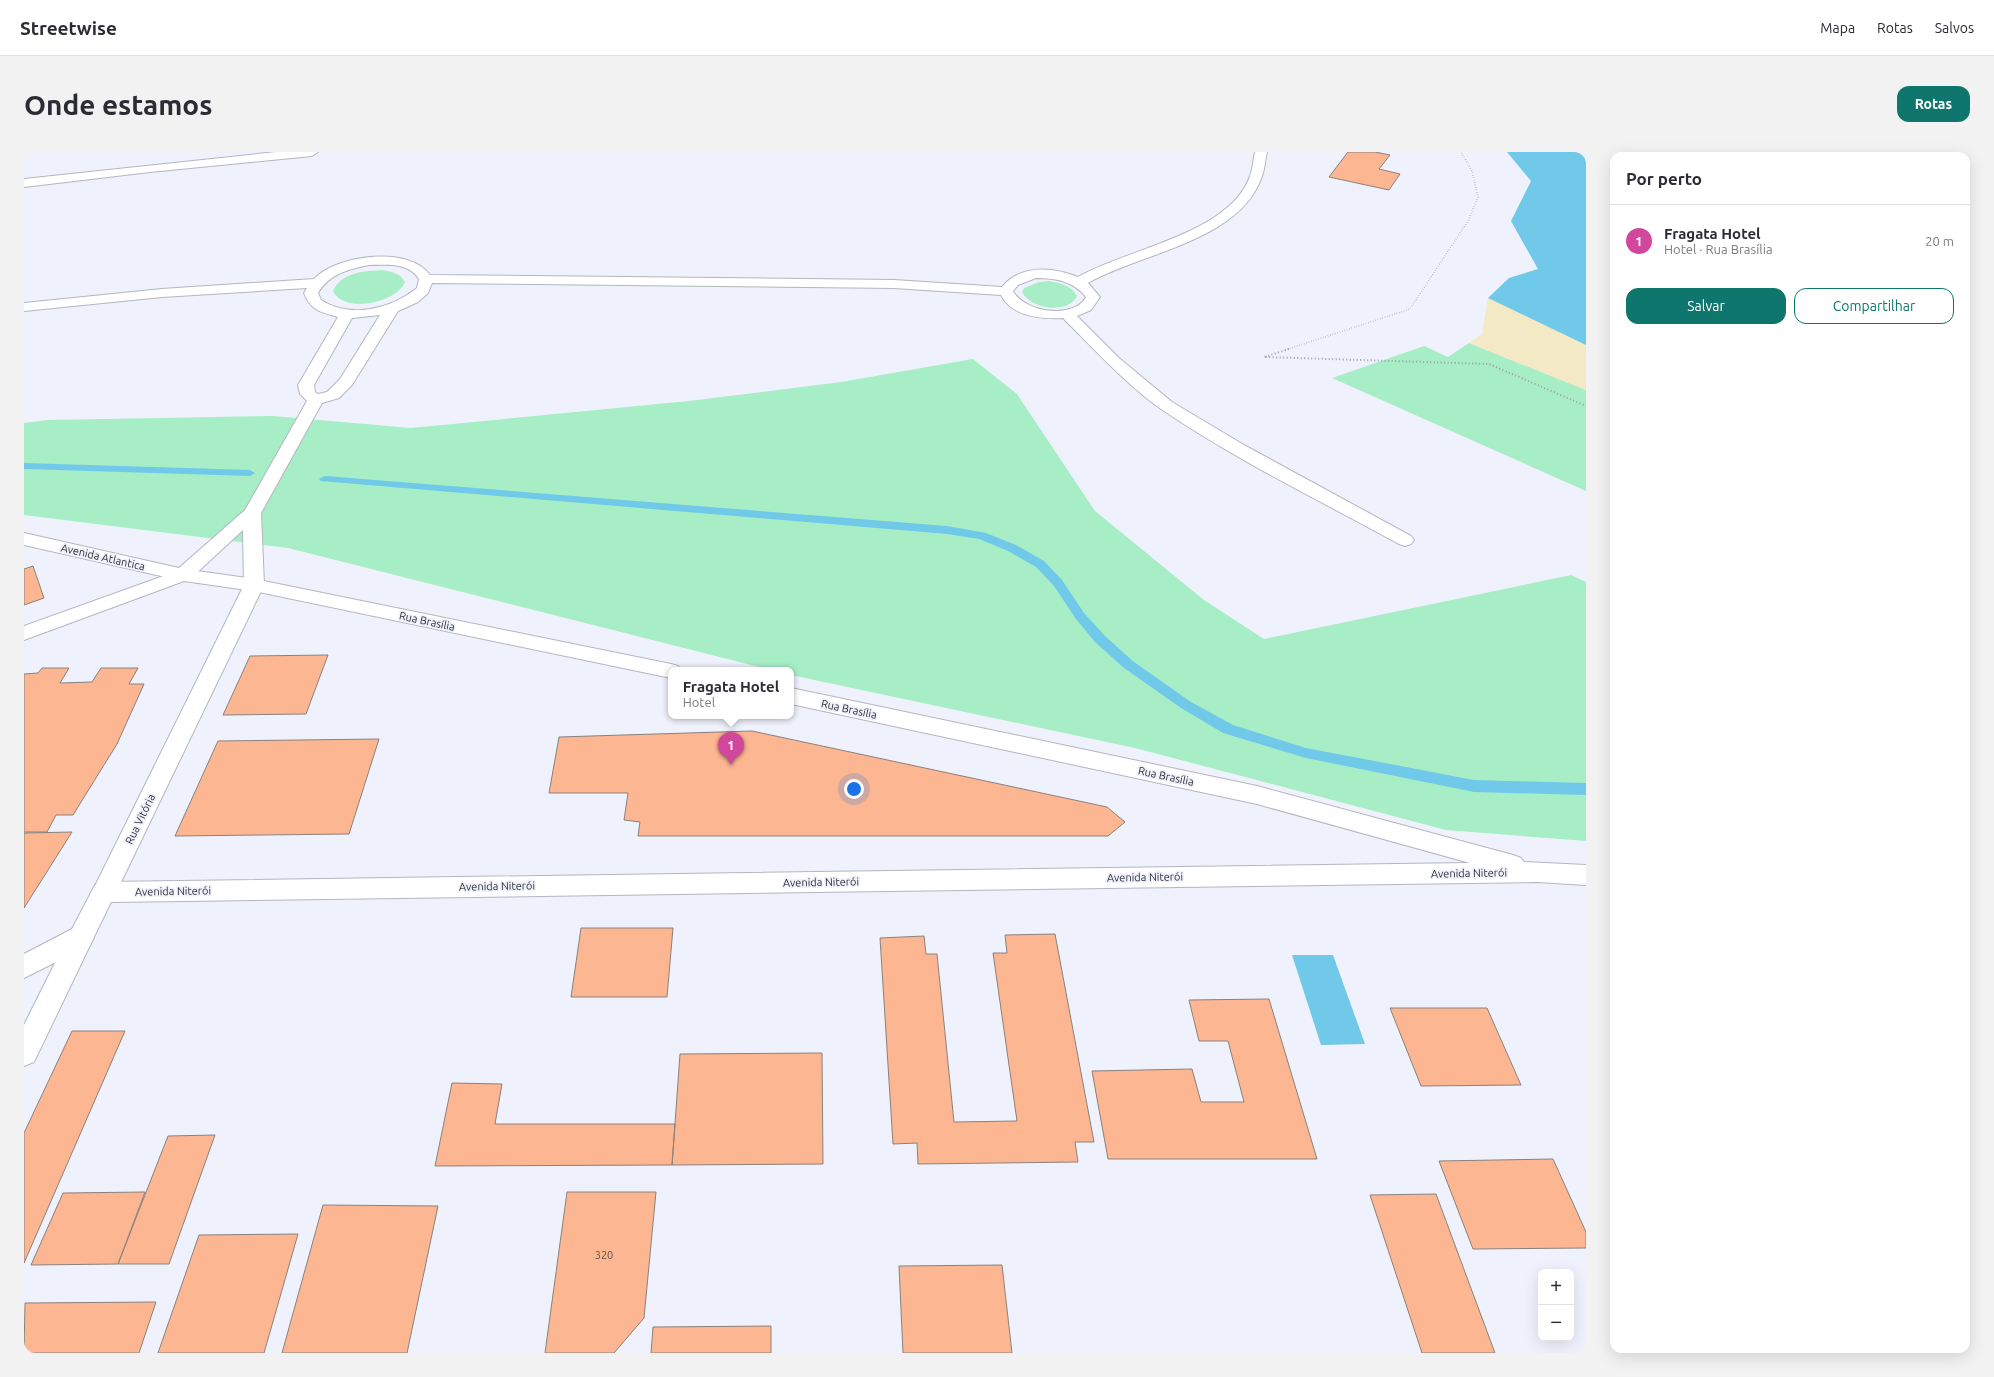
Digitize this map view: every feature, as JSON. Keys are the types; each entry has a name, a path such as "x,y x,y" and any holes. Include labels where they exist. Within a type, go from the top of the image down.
{"street":[{"path":"24,183 158,167 312,152"},
{"path":"1079,282 1110,265 1174,244 1221,218 1237,205 1252,186 1260,166 1262,152"},
{"path":"369,261 390,261 409,264 422,270 426,280 423,290 411,300 392,308 370,313 347,314 328,310 315,303 311,293 316,283 329,273 347,266 369,261"},
{"path":"1033,274 1065,276 1079,282 1089,289 1093,297 1090,305 1081,311 1067,314 1050,315 1033,312 1019,307 1009,300 1006,291 1010,284 1019,278 1033,274"},
{"path":"426,280 894,284 1006,291"},
{"path":"24,307 162,293 316,283"},
{"path":"24,634 183,576 252,513 316,400 333,394 346,382 392,308"},
{"path":"316,400 308,394 306,385 347,314"},
{"path":"1067,314 1114,361 1166,404 1238,449 1405,540"},
{"path":"252,513 254,585"},
{"name":"Avenida Atlantica","path":"24,538 183,576"},
{"name":"Rua Brasília","path":"183,576 254,585 668,670"},
{"name":"Rua Vitória","path":"24,1053 254,585"},
{"name":"Rua Brasília","path":"794,697 1257,795 1537,872"},
{"path":"1537,872 1586,876"},
{"name":"Avenida Niterói","path":"104,892 1537,872"},
{"path":"24,966 81,937"}],"path":[{"path":"1461,152 1472,171 1478,197 1468,222 1410,309 1264,357 1489,364 1586,406"}],"green space":[{"path":"383,270 393,272 405,282 392,296 370,303 358,304 347,302 339,298 333,291 342,280 348,276 361,272"},
{"path":"1049,281 1072,289 1077,296 1066,306 1049,308 1041,306 1026,298 1022,292 1024,288 1039,282"},
{"path":"1469,343 1586,390 1586,491 1332,378 1424,346 1448,357"},
{"path":"973,359 1017,394 1095,511 1204,600 1264,639 1571,575 1586,582 1586,841 1446,830 1135,748 794,676 794,667 759,667 288,548 24,515 24,423 47,420 273,416 411,428 689,401 841,382"}],"sand":[{"path":"1488,298 1586,345 1586,390 1469,343 1482,334"}],"water":[{"path":"1507,152 1586,152 1586,345 1488,298 1509,278 1538,269 1511,221 1531,181"},
{"path":"1292,955 1333,955 1365,1044 1321,1045"}],"building":[{"path":"1348,152 1375,152 1390,155 1379,169 1400,174 1389,190 1329,177"},
{"path":"33,566 44,598 24,605 24,569"},
{"path":"328,655 306,714 223,715 250,656"},
{"path":"42,668 69,668 60,683 92,682 101,668 138,668 129,684 144,684 117,744 73,815 56,815 47,832 24,832 24,674 38,673"},
{"path":"752,731 1107,807 1125,822 1108,836 638,836 640,822 624,820 628,793 549,793 559,737"},
{"path":"379,739 349,834 175,836 218,741"},
{"path":"72,832 24,908 24,833"},
{"path":"581,928 673,928 667,997 571,997"},
{"path":"1055,934 1094,1142 1075,1142 1078,1162 918,1164 917,1143 893,1144 880,938 924,936 926,954 937,954 954,1122 1017,1121 993,953 1007,953 1005,935"},
{"path":"1269,999 1317,1159 1108,1159 1092,1071 1192,1069 1201,1102 1244,1102 1228,1041 1199,1041 1189,1000"},
{"path":"1390,1008 1487,1008 1521,1085 1421,1086"},
{"path":"72,1031 125,1031 24,1263 24,1133"},
{"path":"822,1053 823,1164 672,1165 680,1054"},
{"path":"452,1083 502,1084 495,1124 675,1124 672,1165 435,1166"},
{"path":"215,1135 169,1264 118,1264 168,1136"},
{"path":"1553,1159 1586,1232 1586,1248 1473,1249 1439,1161"},
{"path":"145,1192 118,1264 31,1265 63,1193"},
{"path":"567,1192 656,1192 644,1318 614,1353 545,1353"},
{"path":"1436,1194 1495,1353 1422,1353 1370,1195"},
{"path":"323,1205 438,1206 407,1353 282,1353"},
{"path":"298,1234 264,1353 158,1353 199,1235"},
{"path":"1002,1265 1012,1353 903,1353 899,1266"},
{"path":"156,1302 139,1353 24,1353 25,1303"},
{"path":"771,1326 771,1353 651,1353 653,1327"}],"waterway":[{"path":"24,466 250,473"},
{"path":"325,479 947,530 982,536 1012,548 1040,564 1058,583 1080,616 1100,639 1129,665 1186,705 1228,729 1306,753 1474,786 1586,789"}],"place":[{"name":"Fragata Hotel","path":"731,765"}]}
